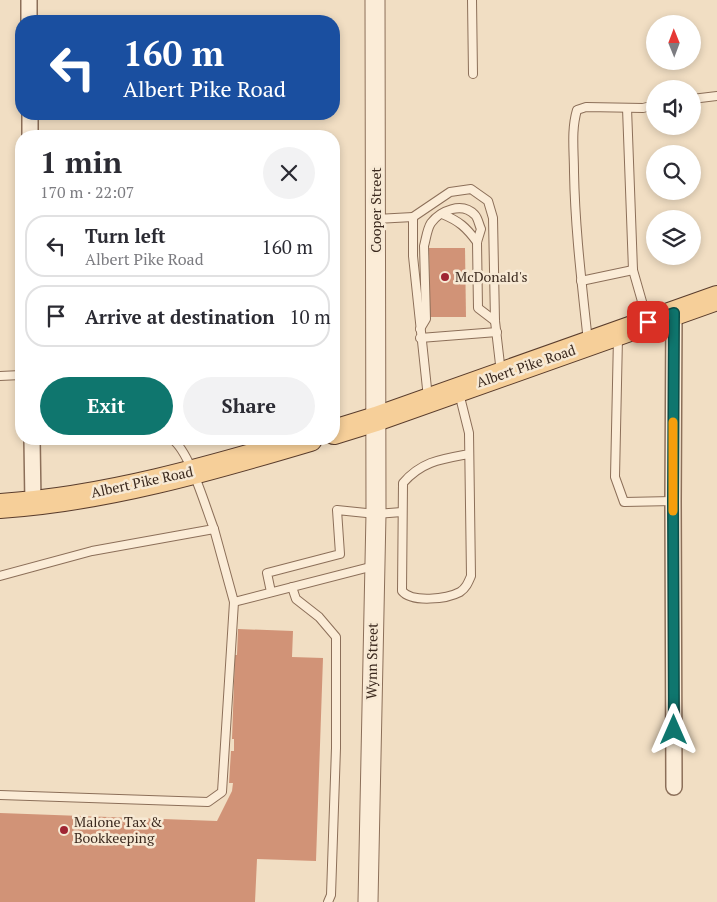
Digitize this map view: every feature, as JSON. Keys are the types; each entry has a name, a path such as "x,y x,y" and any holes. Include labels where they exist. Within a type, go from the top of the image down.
{"main road":[{"name":"Albert Pike Road","path":"340,430 428,401 717,298"},
{"name":"Albert Pike Road","path":"0,506 33,504 119,489 192,472 289,445"},
{"path":"0,518 33,504"}],"street":[{"path":"29,0 29,15"},
{"name":"Cooper Street","path":"375,0 376,419"},
{"path":"674,313 674,787"},
{"name":"Wynn Street","path":"368,902 376,514 376,419"},
{"path":"32,445 33,504"}],"lane":[{"path":"472,0 473,74"},
{"path":"701,98 717,96"},
{"path":"589,344 581,281 574,186 573,124 577,110 586,107 646,107"},
{"path":"627,108 633,270 648,322"},
{"path":"376,219 413,217 450,192 470,189 488,201 494,218 495,321 501,374"},
{"path":"420,329 426,319 424,246 430,224 450,209 462,208 474,214 481,229 477,242 478,308 495,321"},
{"path":"442,214 457,220 477,242"},
{"path":"413,217 413,256 428,401"},
{"path":"581,281 633,270"},
{"path":"420,338 497,332"},
{"path":"618,333 615,477 624,502 673,501"},
{"path":"0,376 15,376"},
{"path":"458,390 469,433 471,576 468,584 461,591 448,597 414,599 406,596 402,591 403,483 412,473 424,465 469,454"},
{"path":"0,794 208,802 222,792 234,602 214,528 192,472 179,445"},
{"path":"271,592 267,573 340,554 337,510 376,514 402,512"},
{"path":"0,576 92,551 214,528"},
{"path":"234,602 374,566"},
{"path":"292,587 296,599 319,618 336,637 336,748 331,895 328,902"}],"building":[{"path":"429,248 465,248 466,317 430,317"},
{"path":"238,629 293,631 292,657 323,658 316,861 257,859 255,902 0,902 0,813 217,821 232,791 233,783 229,783 231,751 234,751 234,739 232,739 235,655 237,655"}],"slow traffic":[{"path":"673,422 673,511"}],"place":[{"name":"McDonald's","path":"445,277"},
{"name":"Malone Tax & Bookkeeping","path":"64,830"}],"route":[{"path":"648,322 674,313 674,730"}]}
